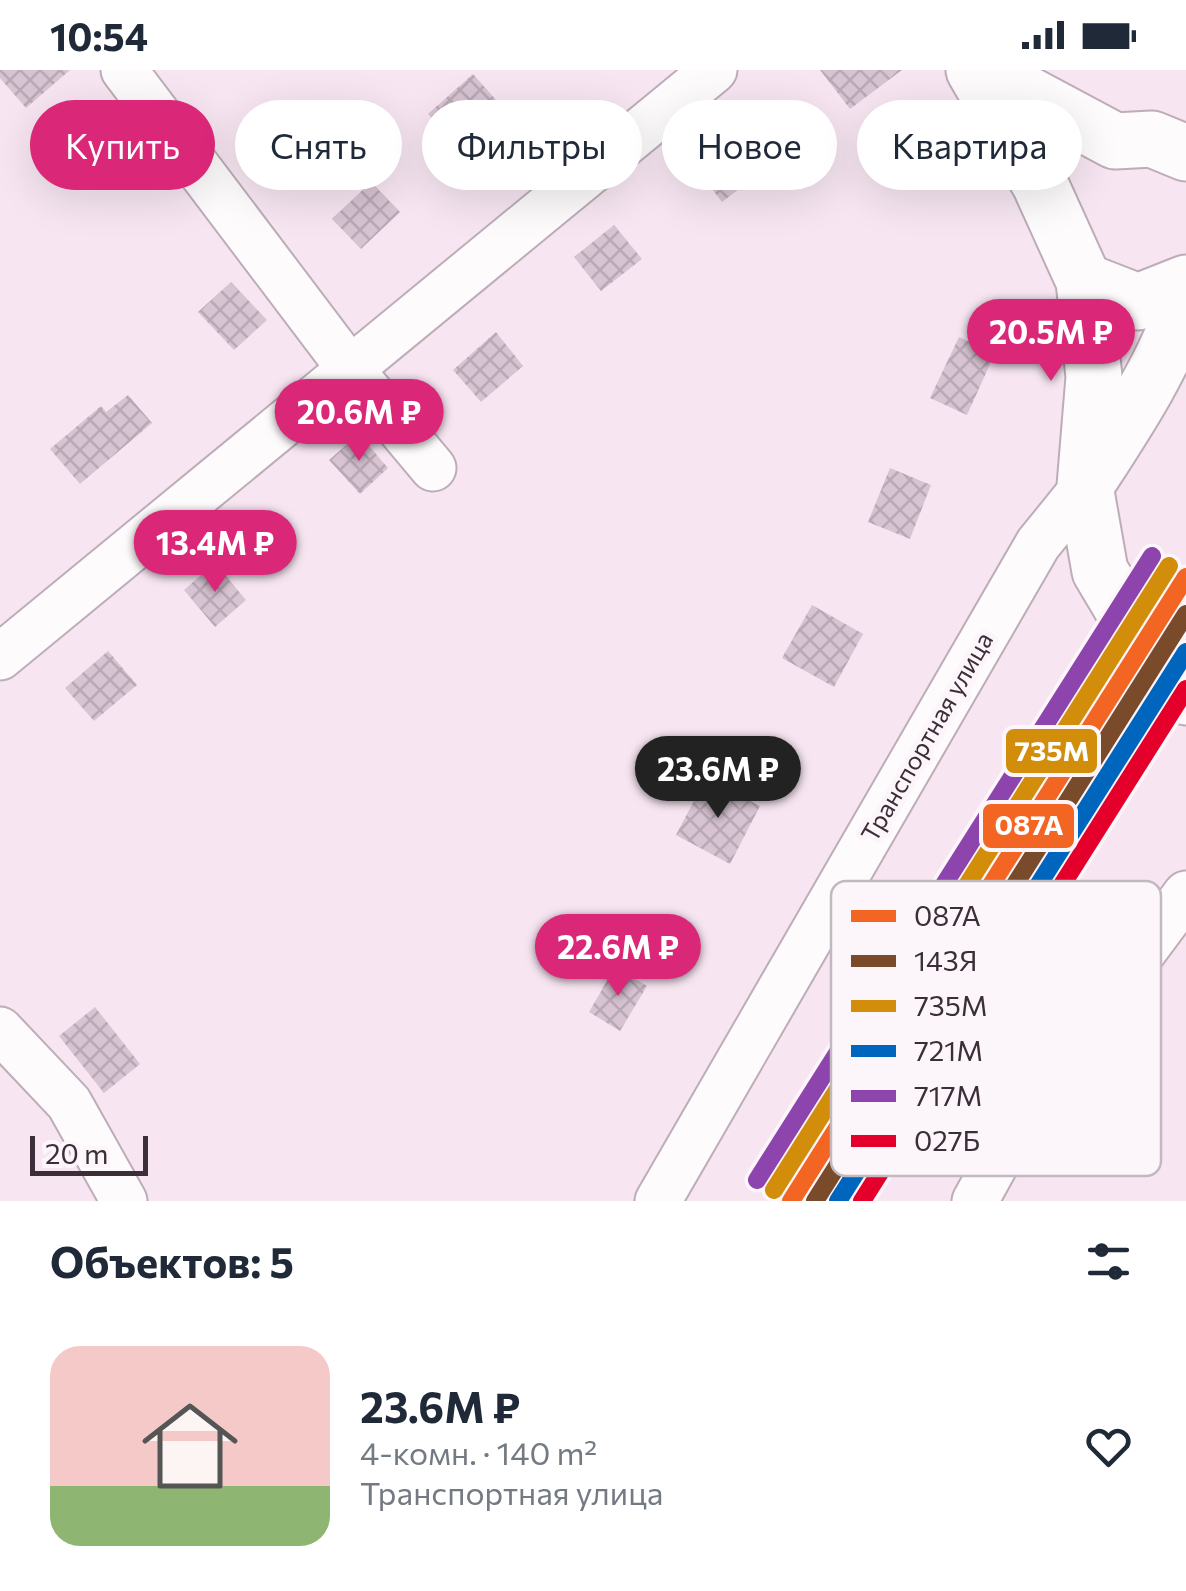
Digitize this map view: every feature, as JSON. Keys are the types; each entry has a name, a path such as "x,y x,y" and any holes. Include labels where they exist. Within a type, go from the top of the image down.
{"main road":[{"path":"974,70 1040,184 1084,281 1094,377 1085,486 1100,571 1144,646 1186,697"},
{"path":"982,70 1115,141 1152,139 1186,153"},
{"path":"1056,224 1072,172 1115,141"},
{"path":"1084,281 1138,302 1186,283"},
{"path":"1085,486 1134,410 1178,326 1186,300"}],"street":[{"path":"124,70 350,369 433,468"},
{"path":"0,657 714,70"},
{"name":"Транспортная улица","path":"843,881 1038,544 1085,486"},
{"path":"1161,928 1186,894"},
{"name":"Транспортная улица","path":"658,1201 831,902"},
{"path":"0,1030 69,1102 124,1201"},
{"path":"975,1201 989,1176"}],"building":[{"path":"0,70 70,70 35,100 30,100 26,108 0,78"},
{"path":"820,70 902,70 857,100 850,109"},
{"path":"473,74 496,100 444,100"},
{"path":"363,190 379,190 400,212 361,249 332,219"},
{"path":"713,190 738,190 722,202"},
{"path":"614,225 642,259 601,291 574,257"},
{"path":"231,282 267,320 234,350 198,312"},
{"path":"496,332 523,366 481,402 453,370"},
{"path":"959,337 995,353 967,415 930,398"},
{"path":"128,395 152,423 80,484 50,449 101,406 106,412"},
{"path":"359,434 388,468 360,494 329,460"},
{"path":"890,468 931,485 910,539 868,522"},
{"path":"215,563 246,600 215,627 184,590"},
{"path":"812,605 863,634 834,687 782,658"},
{"path":"108,651 137,685 94,721 65,688"},
{"path":"706,778 760,806 730,864 676,835"},
{"path":"615,967 647,986 620,1031 589,1012"},
{"path":"95,1007 140,1064 104,1093 59,1036"}],"transit line":[{"name":"717М","path":"946,881 1152,556"},
{"name":"735М","path":"970,881 1169,566"},
{"name":"087А","path":"994,881 1186,577"},
{"name":"143Я","path":"1017,881 1186,614"},
{"name":"721М","path":"1041,881 1186,652"},
{"name":"027Б","path":"1064,881 1186,689"},
{"name":"717М","path":"757,1180 831,1063"},
{"name":"735М","path":"774,1190 831,1100"},
{"name":"087А","path":"791,1201 831,1138"},
{"name":"143Я","path":"815,1201 831,1176"},
{"name":"721М","path":"838,1201 854,1176"},
{"name":"027Б","path":"862,1201 878,1176"}]}
